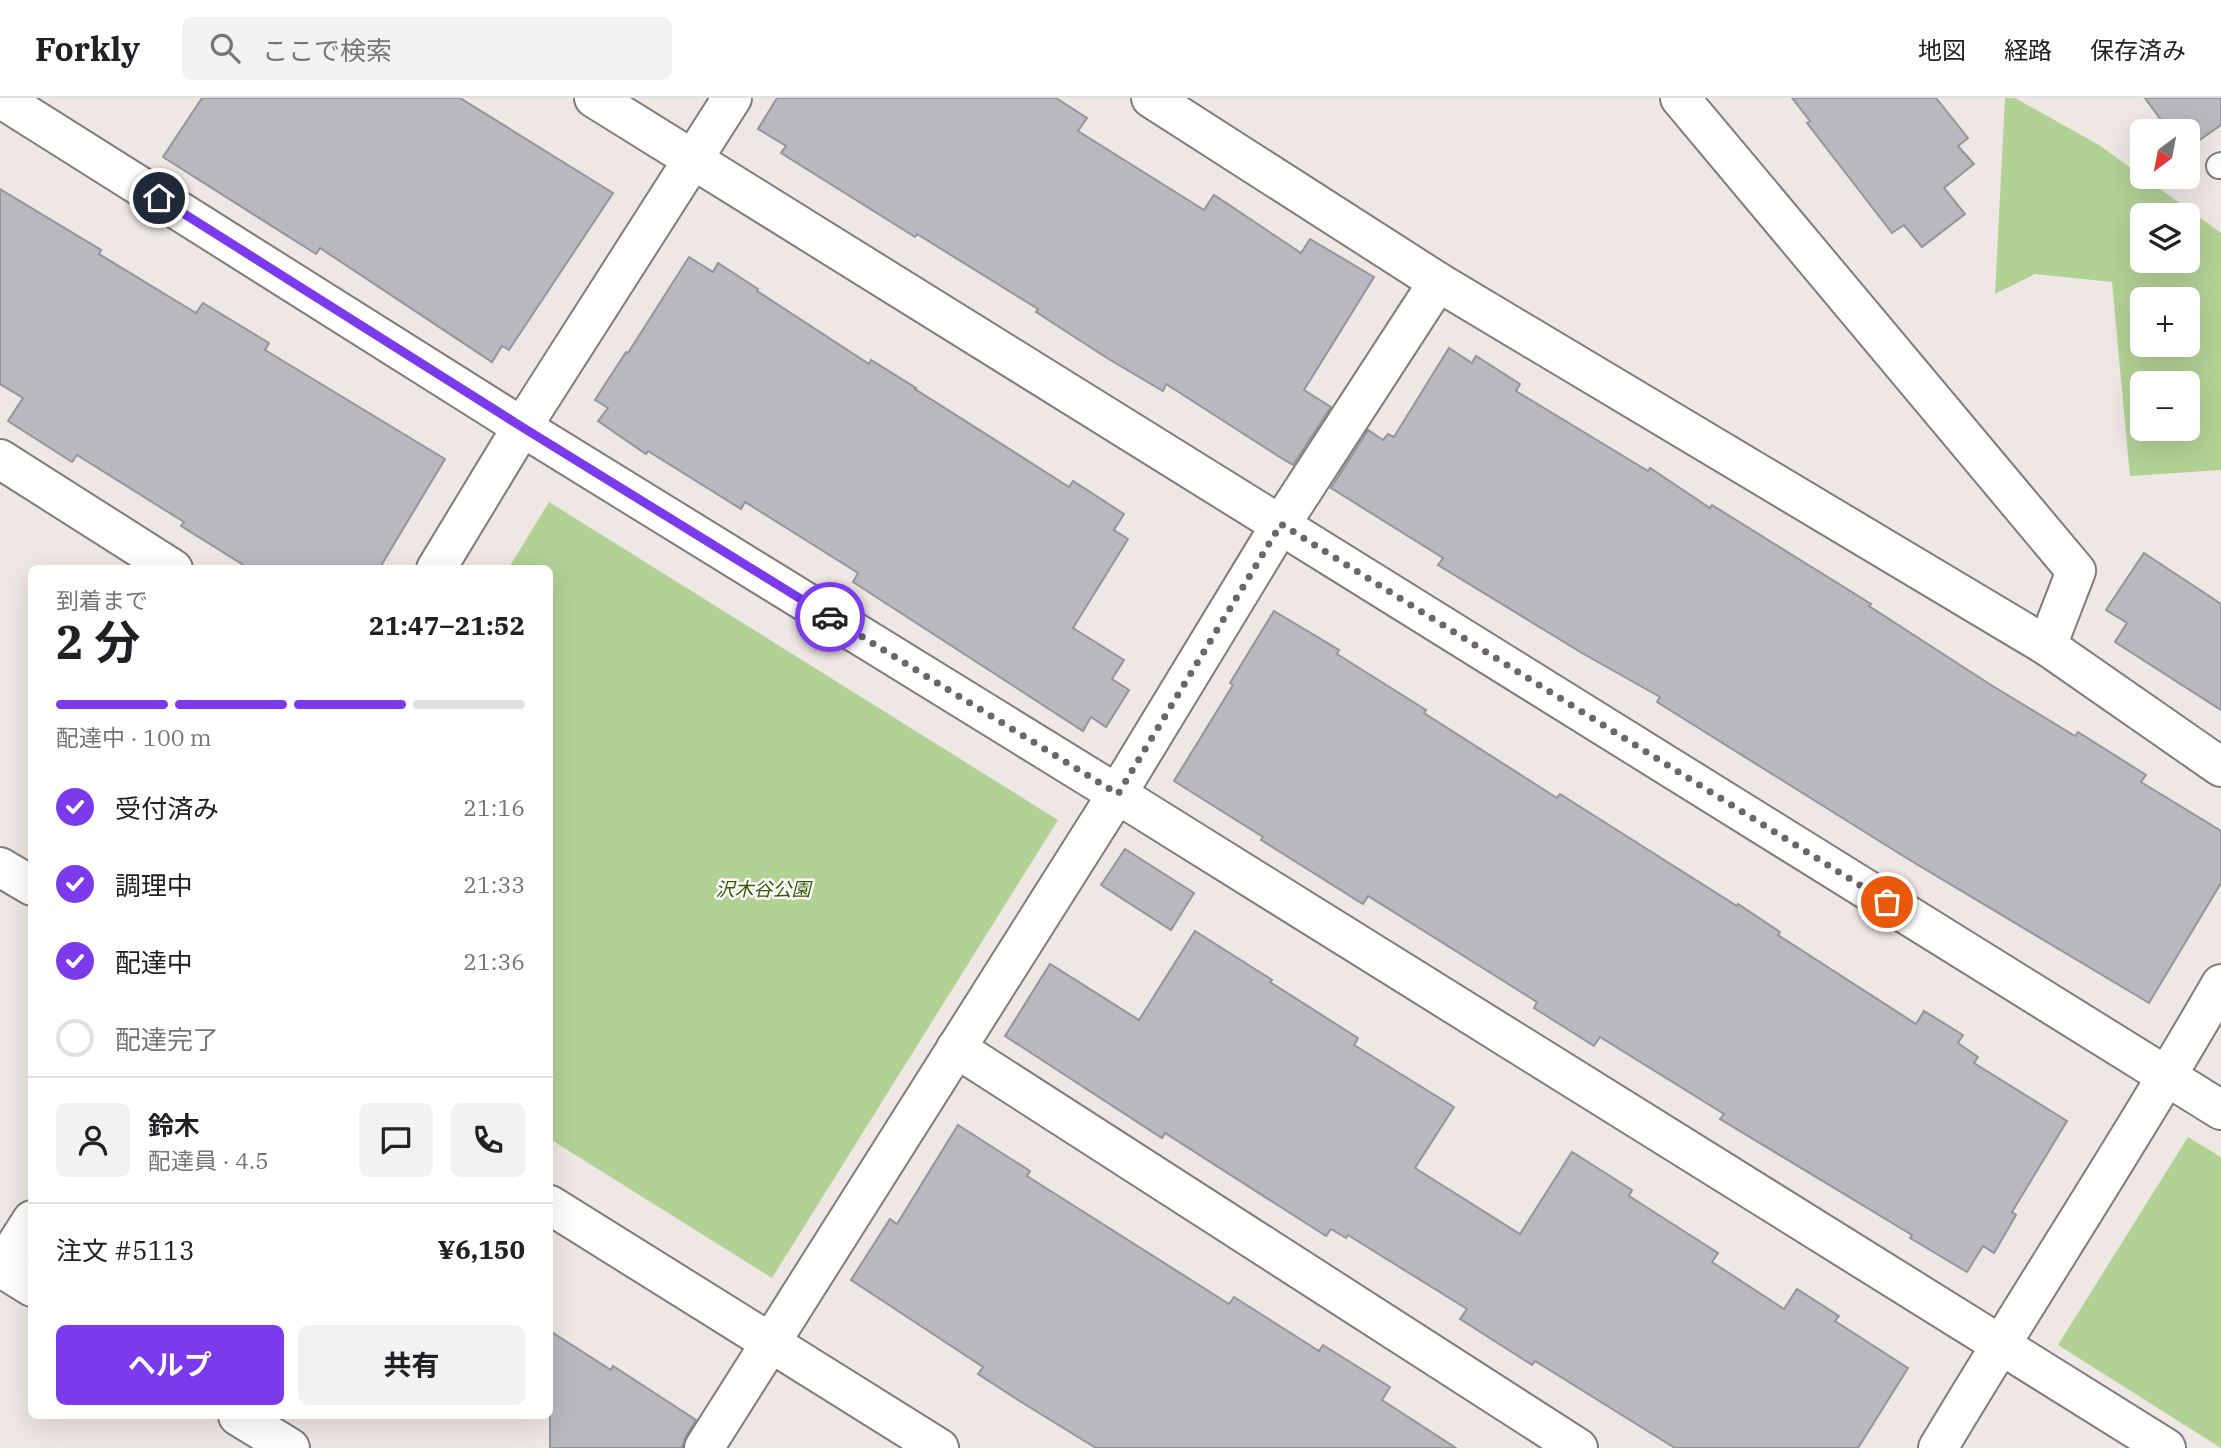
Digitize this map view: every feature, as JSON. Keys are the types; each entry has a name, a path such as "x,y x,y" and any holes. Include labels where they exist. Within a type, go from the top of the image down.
{"street":[{"path":"1,98 522,427 1118,794 2165,1448"},
{"path":"594,98 2221,1110"},
{"path":"438,565 522,427 732,98"},
{"path":"1150,98 1438,282 2047,646 2221,767"},
{"path":"1680,98 2077,571 2047,646"},
{"path":"704,1448 1118,794 1281,524 1438,282"},
{"path":"0,459 167,565"},
{"path":"0,867 28,884"},
{"path":"1938,1448 2168,1077 2221,984"},
{"path":"956,1048 1578,1448"},
{"path":"553,1207 939,1448"},
{"path":"8,1273 28,1229"},
{"path":"243,1419 290,1448"}],"green space":[{"path":"2005,98 2015,98 2099,145 2130,167 2130,189 2160,189 2179,203 2130,203 2130,273 2200,273 2200,218 2221,233 2221,470 2130,476 2112,282 2035,274 1995,294"},
{"name":"沢木谷公園","path":"549,502 1058,820 772,1278 553,1141 553,565 510,565"},
{"path":"2188,1137 2221,1157 2221,1448 2058,1345"}],"building":[{"path":"202,98 460,98 613,193 509,350 502,346 492,362 320,248 316,254 163,157"},
{"path":"777,98 1056,98 1087,118 1078,131 1204,210 1214,195 1301,253 1310,239 1374,277 1304,390 1331,407 1293,465 1166,384 1163,391 1107,358 1036,312 1038,309 917,234 915,237 781,153 786,146 758,129"},
{"path":"1792,98 1936,98 1968,138 1958,146 1974,164 1944,188 1965,214 1922,247 1904,225 1892,233 1807,123 1810,121"},
{"path":"2145,98 2221,98 2221,125 2200,140 2200,119 2160,119"},
{"path":"0,189 101,250 99,254 196,313 203,303 269,343 265,350 445,459 381,565 244,565 181,526 184,522 77,455 72,462 8,421 23,398 0,384"},
{"path":"689,257 713,272 718,263 869,364 871,360 1069,487 1073,481 1124,514 1114,530 1128,539 1073,628 1124,660 1112,679 1129,690 1106,727 1091,717 1083,731 853,582 858,573 745,502 741,509 648,451 646,454 598,421 608,408 595,400"},
{"path":"1449,348 1472,363 1476,356 1520,384 1516,391 1648,471 1650,468 1710,508 1712,505 2075,736 2078,732 2146,775 2141,782 2221,831 2221,883 2149,1003 1908,859 1657,702 1660,697 1438,565 1443,558 1331,488 1368,430 1383,440 1388,434 1394,437"},
{"path":"2144,553 2221,604 2221,710 2115,642 2127,623 2106,610"},
{"path":"1274,611 1339,650 1337,654 1426,710 1424,713 1557,798 1560,794 1737,906 1738,904 1780,932 1778,935 1916,1024 1924,1011 1963,1035 1958,1043 1978,1057 1974,1063 2067,1121 2012,1212 2016,1215 1994,1253 1983,1246 1967,1272 1910,1238 1912,1235 1720,1119 1724,1114 1600,1037 1594,1046 1534,1008 1537,1002 1368,896 1363,904 1174,781 1233,685 1230,683"},
{"path":"1125,849 1194,893 1171,930 1101,885"},
{"path":"1195,931 1358,1038 1354,1045 1454,1107 1415,1168 1520,1234 1572,1152 1632,1190 1629,1196 1718,1253 1712,1262 1784,1309 1797,1289 1839,1316 1835,1321 1908,1368 1858,1448 1675,1448 1535,1361 1532,1365 1460,1319 1467,1309 1348,1235 1346,1238 1331,1229 1326,1236 1165,1133 1162,1138 1005,1036 1050,964 1139,1020"},
{"path":"958,1125 1030,1171 1027,1176 1229,1304 1234,1297 1319,1351 1323,1345 1390,1387 1382,1400 1456,1448 1096,1448 1018,1400 978,1374 983,1367 851,1280 890,1219 897,1224"},
{"path":"553,1333 611,1370 613,1366 696,1420 682,1448 550,1448 550,1419 553,1419"}],"way so far":[{"path":"830,617 1118,794 1281,524 1887,902"}],"route":[{"path":"159,198 830,617"}]}
